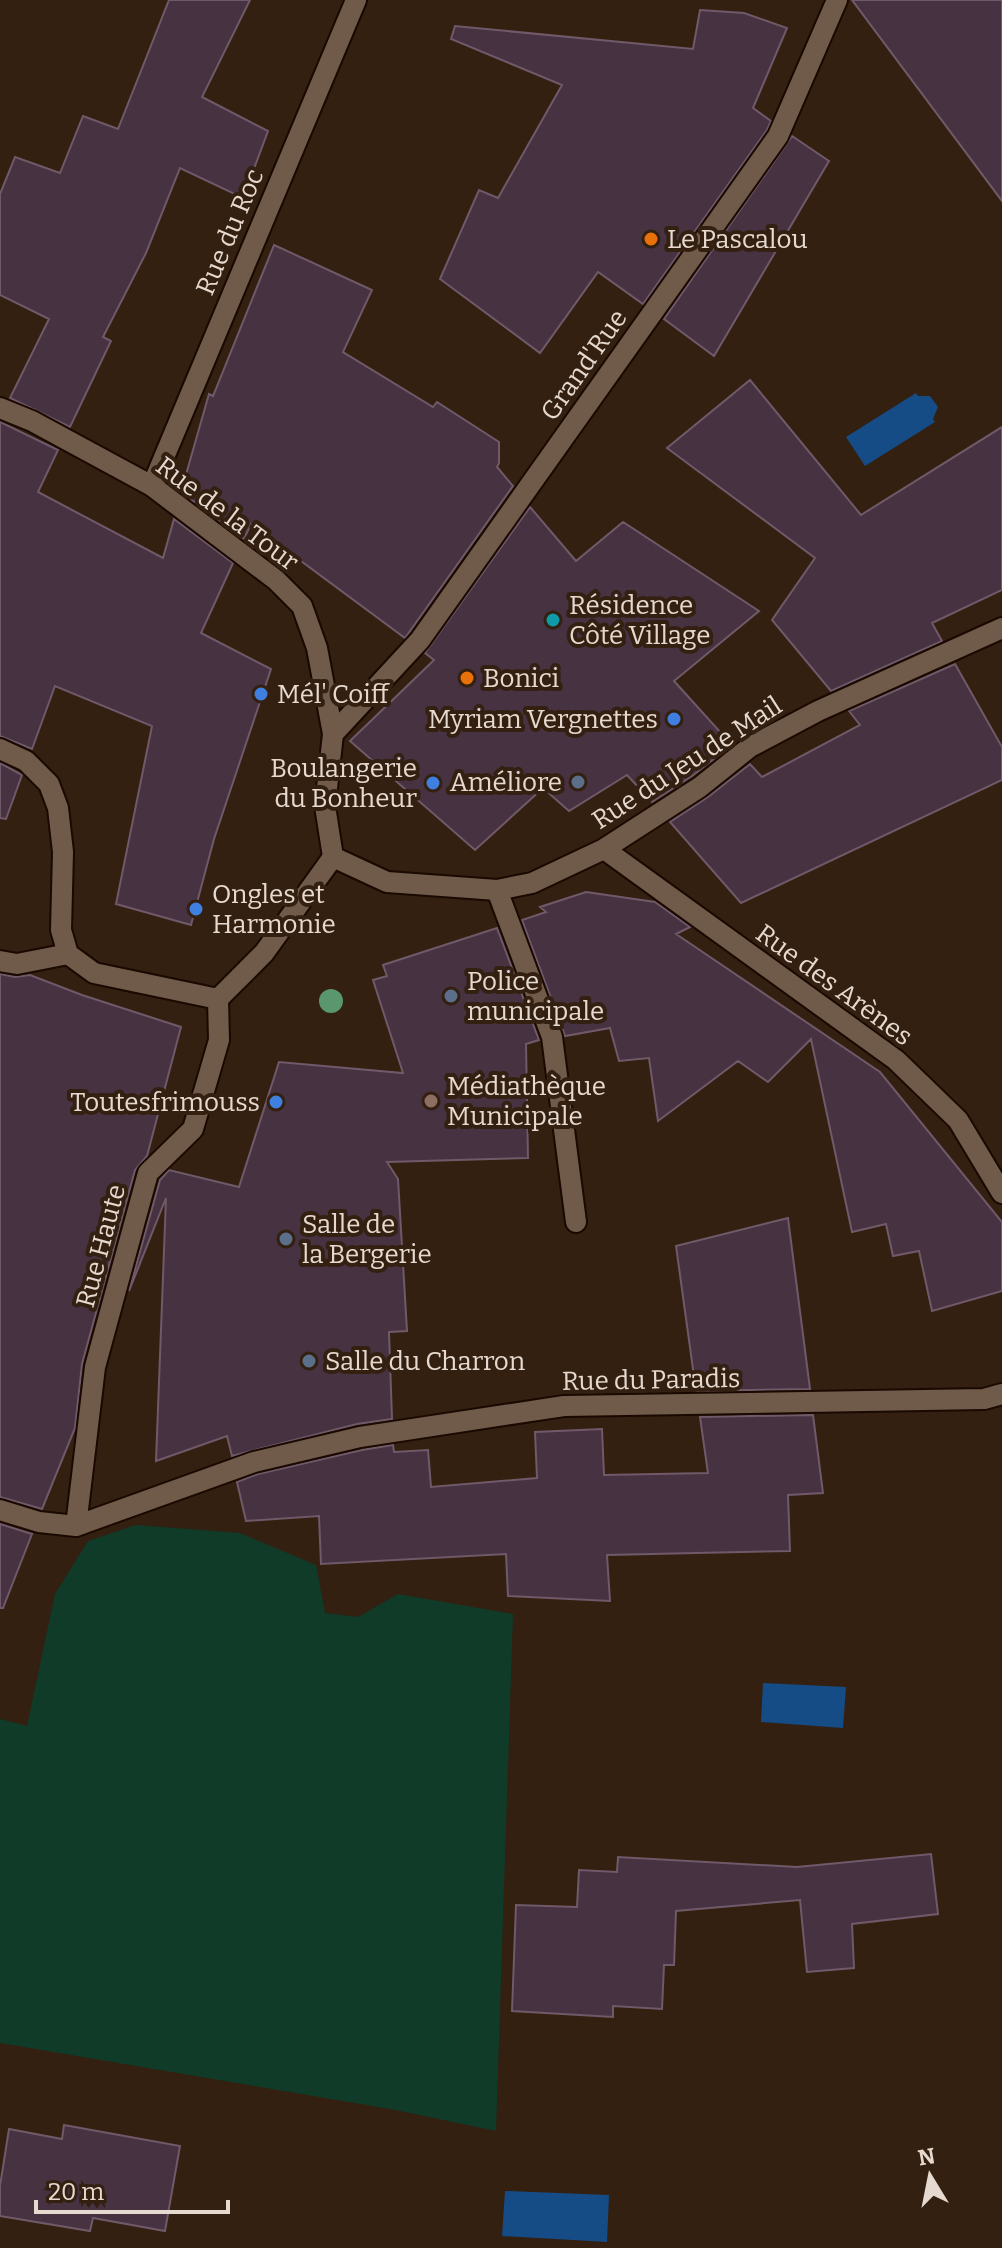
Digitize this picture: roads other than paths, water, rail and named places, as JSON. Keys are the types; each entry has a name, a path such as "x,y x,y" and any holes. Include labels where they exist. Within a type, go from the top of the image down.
{"street":[{"name":"Rue du Roc","path":"152,486 356,0"},
{"name":"Grand'Rue","path":"333,734 420,640 778,136 837,0"},
{"name":"Rue de la Tour","path":"0,408 32,421 152,486 276,580 302,606 317,648 333,734 325,806 333,857"},
{"name":"Rue du Jeu de Mail","path":"333,857 387,882 497,890 532,883 604,849 700,787 750,747 818,711 1002,628"},
{"path":"0,749 26,761 49,784 58,808 63,852 61,930 68,954 94,973 218,999 264,953 333,857"},
{"name":"Rue des Arènes","path":"604,849 896,1060 958,1120 1002,1193"},
{"path":"497,890 552,1037 576,1222"},
{"path":"0,961 17,964 68,954"},
{"name":"Rue Haute","path":"76,1526 95,1367 148,1173 193,1129 219,1040 218,999"},
{"name":"Rue du Paradis","path":"76,1526 254,1462 360,1437 564,1406 984,1399 1002,1394"},
{"path":"0,1510 39,1522 76,1526"}],"water":[{"path":"916,393 918,396 930,396 938,407 933,419 935,422 865,466 846,437"},
{"path":"763,1683 846,1687 843,1728 761,1722"},
{"path":"505,2191 609,2195 607,2242 502,2236"}],"place":[{"name":"Le Pascalou","path":"651,239"},
{"name":"Résidence Côté Village","path":"553,620"},
{"name":"Bonici","path":"467,678"},
{"name":"Mél' Coiff","path":"261,694"},
{"name":"Myriam Vergnettes","path":"674,719"},
{"name":"Améliore","path":"578,782"},
{"name":"Boulangerie du Bonheur","path":"433,783"},
{"name":"Ongles et Harmonie","path":"196,909"},
{"name":"Police municipale","path":"451,996"},
{"name":"Médiathèque Municipale","path":"431,1101"},
{"name":"Toutesfrimouss","path":"276,1102"},
{"name":"Salle de la Bergerie","path":"286,1239"},
{"name":"Salle du Charron","path":"309,1361"}]}
